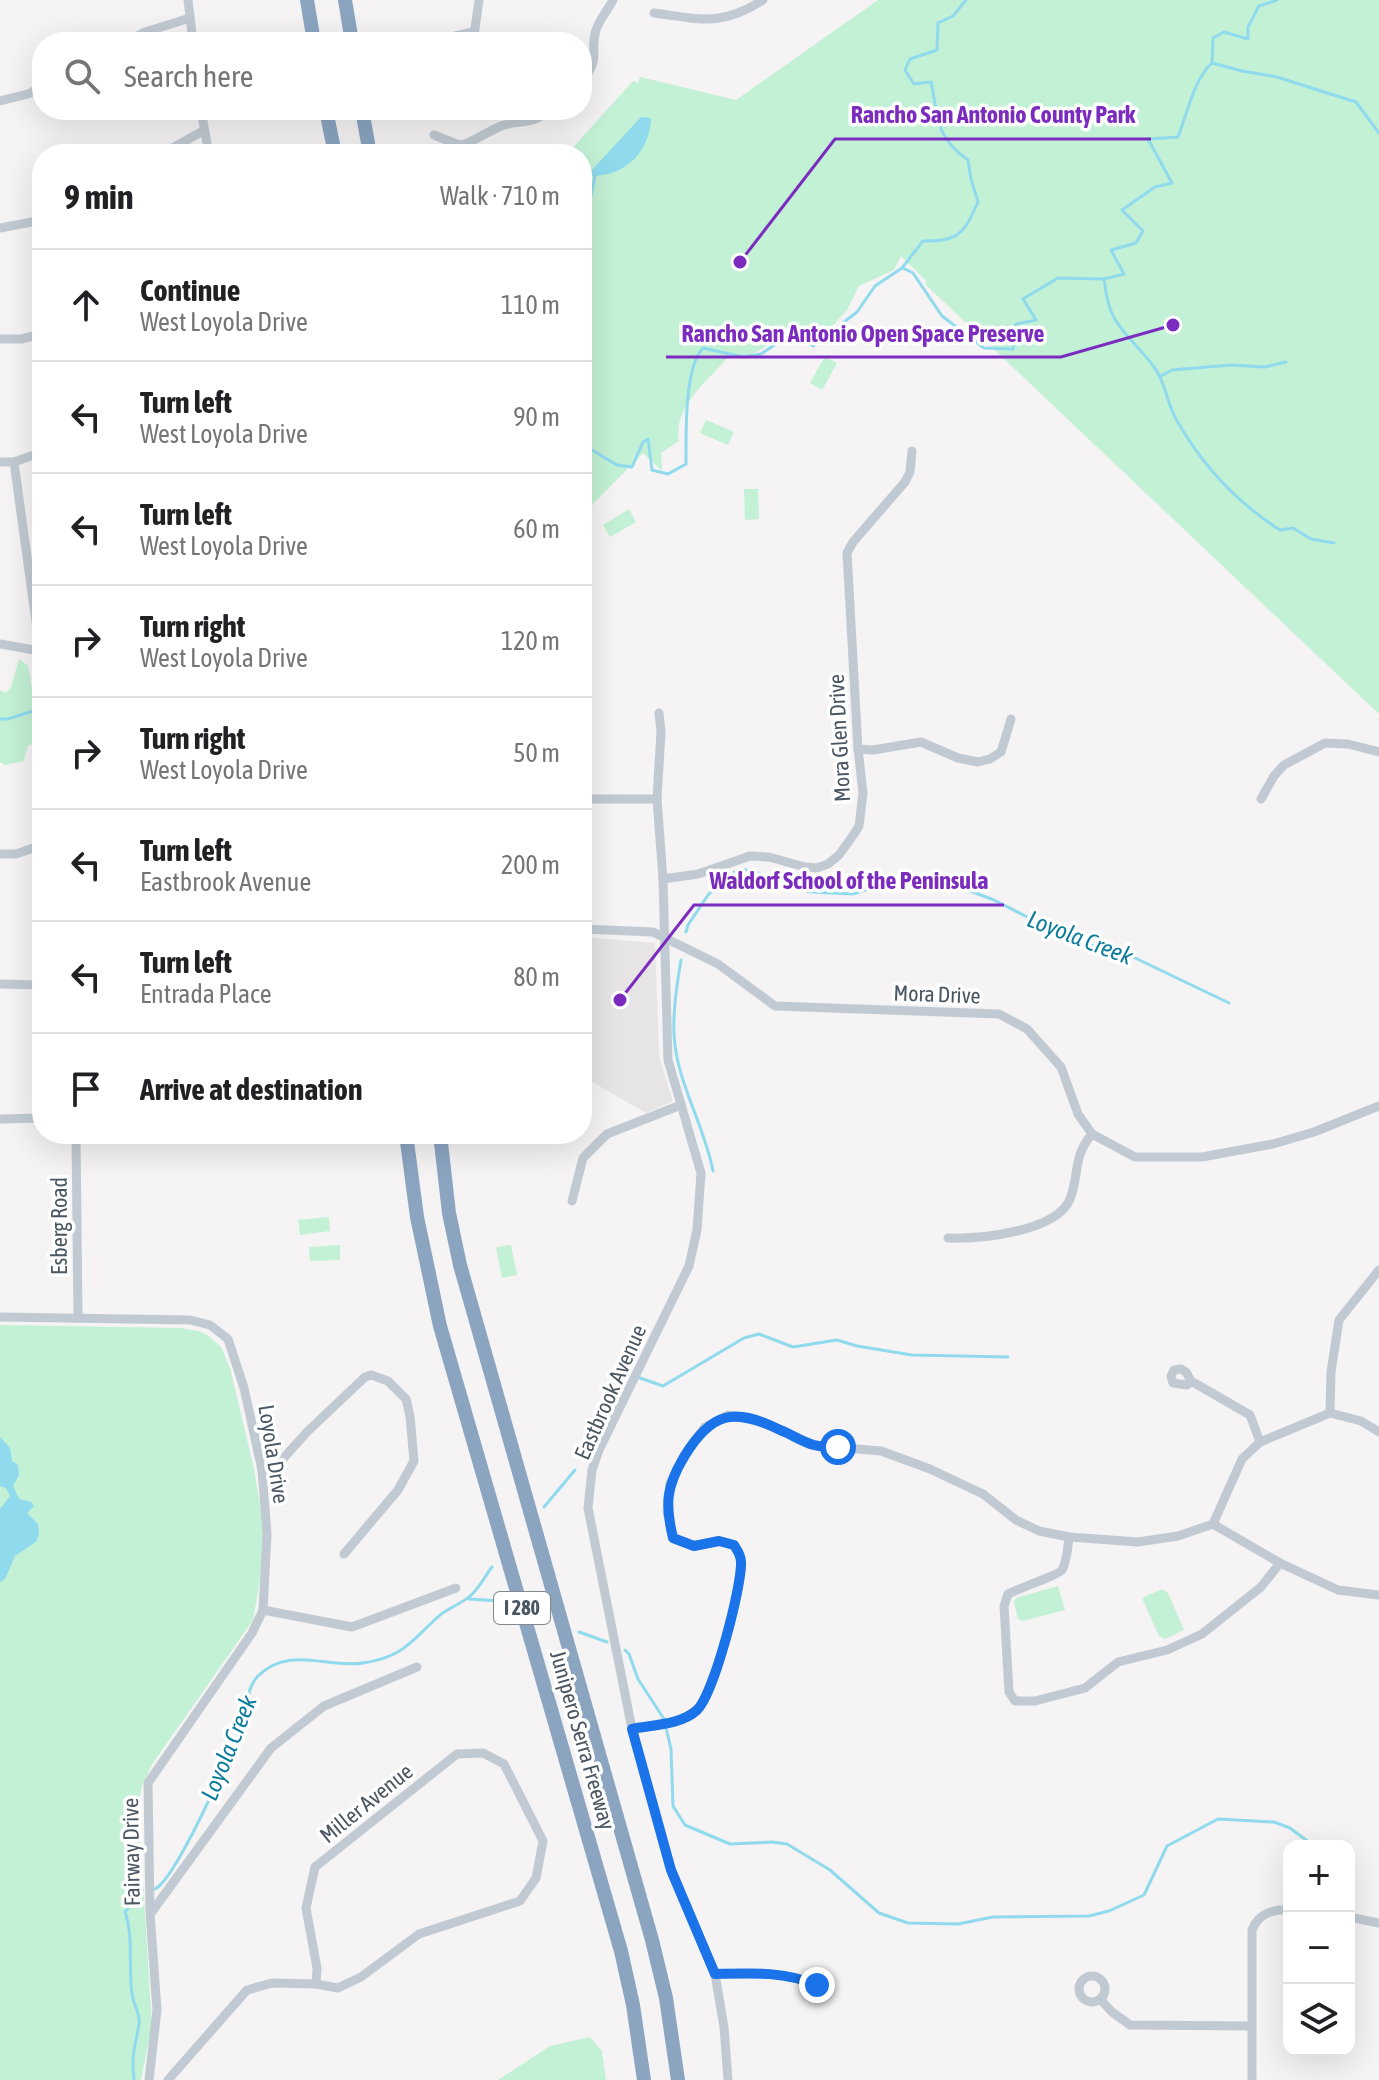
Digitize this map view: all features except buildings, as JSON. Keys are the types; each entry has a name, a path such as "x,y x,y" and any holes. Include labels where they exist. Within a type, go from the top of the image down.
{"highway":[{"path":"307,0 312,32"},
{"path":"345,0 350,32"},
{"path":"328,120 333,144"},
{"path":"364,120 368,144"},
{"name":"Junipero Serra Freeway","path":"407,1144 430,1286 621,1951 644,2080"},
{"name":"Junipero Serra Freeway","path":"441,1144 449,1213 460,1265 652,1940 666,1998 678,2080"}],"street":[{"path":"188,0 192,32"},
{"path":"474,32 479,0"},
{"path":"592,64 596,53 595,31 613,0"},
{"path":"654,13 715,20 747,4 763,0"},
{"path":"145,32 190,18"},
{"path":"0,101 32,92"},
{"path":"202,120 206,144"},
{"path":"465,144 500,126 535,120"},
{"path":"180,144 203,131"},
{"path":"434,135 456,144"},
{"path":"0,228 32,222"},
{"path":"0,339 32,336"},
{"name":"Mora Glen Drive","path":"663,879 698,874 750,856 817,868 828,864 843,851 859,826 863,793 847,553 905,482 910,472 912,451"},
{"path":"0,462 14,462 32,456"},
{"path":"14,462 32,593"},
{"path":"0,644 32,650"},
{"name":"Eastbrook Avenue","path":"659,713 661,732 657,799 663,879 668,1060 701,1173 697,1230 689,1266 599,1450 592,1470 588,1508 632,1729 671,1870 715,1974 724,2027 728,2080"},
{"path":"858,749 873,750 921,742 958,758 978,762 1001,752 1011,719"},
{"path":"1261,799 1284,765 1325,743 1348,744 1379,752"},
{"path":"592,799 657,799"},
{"path":"0,854 16,854 32,848"},
{"name":"Mora Drive","path":"592,929 647,931 665,938 718,964 775,1006 999,1014 1027,1029 1061,1067 1078,1114 1092,1134"},
{"path":"0,984 32,985"},
{"path":"572,1201 583,1158 607,1134 681,1105"},
{"path":"948,1238 971,1239 1027,1228 1060,1214 1069,1200 1080,1148 1092,1134 1135,1157 1202,1157 1273,1144 1314,1132 1379,1106"},
{"path":"0,1119 32,1118"},
{"name":"Esberg Road","path":"76,1144 78,1318"},
{"path":"1330,1413 1331,1372 1339,1320 1374,1282 1379,1270"},
{"name":"Loyola Drive","path":"0,1317 190,1320 210,1325 228,1339 244,1388 262,1470 267,1534 263,1610"},
{"path":"262,1470 280,1462 365,1377 380,1377 397,1389 409,1407 414,1461 398,1490 344,1554"},
{"path":"1191,1381 1250,1415 1260,1442"},
{"path":"632,1729 678,1721 697,1710 709,1690 727,1632 741,1558 734,1545 719,1541 694,1546 673,1538 667,1512 670,1483 685,1454 705,1427 728,1415 764,1422 812,1445 881,1451 930,1469 983,1494 1016,1520 1039,1531 1069,1537 1138,1542 1178,1536 1213,1524 1242,1459 1260,1442 1330,1413 1361,1421 1379,1432"},
{"path":"1213,1524 1280,1563 1338,1590 1379,1595"},
{"path":"1069,1537 1062,1570 1008,1594 1004,1606 1009,1692 1015,1701 1035,1701 1085,1688 1118,1662 1167,1650 1202,1634 1261,1587 1280,1563"},
{"path":"263,1610 352,1627 456,1588"},
{"name":"Fairway Drive","path":"149,2080 157,2010 150,1913 148,1783 252,1633 263,1610"},
{"path":"150,1913 271,1748 324,1706 417,1667"},
{"name":"Miller Avenue","path":"483,1753 504,1764 543,1841 536,1878 520,1901 419,1934 361,1977 338,1988 316,1984 317,1968 306,1908 315,1867 457,1754 483,1753"},
{"path":"1252,2080 1252,1930 1261,1917 1271,1911 1283,1910"},
{"path":"1355,1918 1379,1923"},
{"path":"715,1974 769,1972 817,1985"},
{"path":"168,2080 247,1990 272,1983 316,1984"},
{"path":"1100,1999 1130,2025 1251,2026"}],"shaded area":[{"path":"592,938 655,943 659,1057 673,1101 646,1113 592,1082"}],"green space":[{"path":"878,0 1379,0 1379,714 925,284 926,281 901,256 894,270 859,286 847,310 816,344 781,334 751,354 729,356 687,405 681,416 679,441 661,453 662,471 643,453 592,505 592,144 576,144 633,81 638,83 640,77 736,100"},
{"path":"825,356 837,363 822,390 810,383"},
{"path":"706,420 734,432 728,445 700,433"},
{"path":"744,489 758,489 759,519 745,520"},
{"path":"629,509 636,522 610,537 603,525"},
{"path":"19,659 28,666 32,689 32,744 28,745 24,761 5,765 0,762 0,690 6,693 11,687"},
{"path":"329,1217 330,1231 300,1235 298,1220"},
{"path":"340,1245 340,1260 310,1261 309,1247"},
{"path":"511,1245 517,1275 502,1278 496,1247"},
{"path":"0,1325 180,1328 207,1335 221,1347 230,1368 254,1469 263,1523 260,1580 253,1620 153,1763 142,1786 138,1807 152,2025 141,2080 0,2080"},
{"path":"1058,1586 1065,1610 1023,1621 1018,1619 1016,1598"},
{"path":"1162,1589 1168,1593 1184,1630 1165,1639 1159,1636 1142,1598"},
{"path":"590,2037 602,2051 606,2080 498,2080 550,2046"}],"water":[{"path":"641,117 651,118 646,141 634,159 615,172 604,175 592,176 592,170"},
{"path":"0,1437 10,1448 12,1461 18,1465 19,1475 13,1486 19,1499 34,1506 27,1513 38,1524 39,1534 36,1542 15,1556 5,1579 0,1582 0,1509 10,1496 6,1488 0,1486"}],"waterway":[{"path":"592,450 617,465 632,467 643,442 648,439 652,470 668,474 686,464 689,386 692,370 703,348 743,357 761,354 793,332 813,346 857,312 875,286 902,268 923,241 945,240 959,234 964,228 978,202 968,160 944,135 931,82 914,84 905,70 910,59 937,50 938,23 953,16 966,0"},
{"path":"903,268 913,273 942,316 984,348 1013,349 1016,324 1036,320 1023,299 1058,278 1104,279 1124,274 1111,250 1136,243 1143,231 1122,210 1155,187 1172,183 1148,139 1178,137 1196,87 1212,63 1213,38 1224,32 1248,39 1248,27 1259,6 1277,0"},
{"path":"1212,63 1277,77 1356,102 1379,133"},
{"path":"592,190 595,176"},
{"path":"1104,279 1109,306 1116,321 1158,373 1176,419 1209,467 1235,495 1280,530 1293,528 1311,539 1334,543"},
{"path":"1161,376 1172,370 1231,365 1265,367 1286,362"},
{"path":"0,719 32,711"},
{"name":"Loyola Creek","path":"709,894 727,877 741,870 757,872 779,884"},
{"name":"Loyola Creek","path":"786,886 811,892 853,894 889,882 965,889 994,900 1072,940 1131,956 1229,1003"},
{"name":"Loyola Creek","path":"686,932 708,895"},
{"name":"Loyola Creek","path":"681,960 674,1015 676,1051 713,1171"},
{"path":"640,1378 663,1386 744,1338 759,1334 793,1347 837,1340 912,1355 1008,1357"},
{"name":"Loyola Creek","path":"544,1507 575,1470"},
{"name":"Loyola Creek","path":"155,1889 176,1863 203,1812 237,1737 249,1692 258,1676 270,1667 296,1660 349,1664 388,1657 406,1647 443,1613 470,1596 492,1567"},
{"path":"469,1599 500,1601"},
{"path":"579,1632 607,1642"},
{"path":"625,1650 638,1679 664,1719 671,1749 673,1806 685,1825 730,1844 787,1844 830,1870 879,1913 908,1923 958,1924 993,1917 1089,1916 1109,1911 1144,1895 1167,1846 1218,1819 1274,1822 1290,1828 1306,1840"},
{"name":"Loyola Creek","path":"134,2080 133,2057 139,2021 132,1994 125,1912 142,1890"}],"place":[{"name":"Rancho San Antonio County Park","path":"740,262"},
{"name":"Rancho San Antonio Open Space Preserve","path":"1173,325"},
{"name":"Waldorf School of the Peninsula","path":"620,1000"}],"route":[{"path":"817,1985 769,1972 715,1974 671,1870 632,1729 678,1721 697,1710 709,1690 727,1632 740,1574 741,1558 734,1545 719,1541 694,1546 673,1538 667,1512 670,1483 685,1454 705,1427 728,1415 764,1422 812,1445 838,1447"}]}
